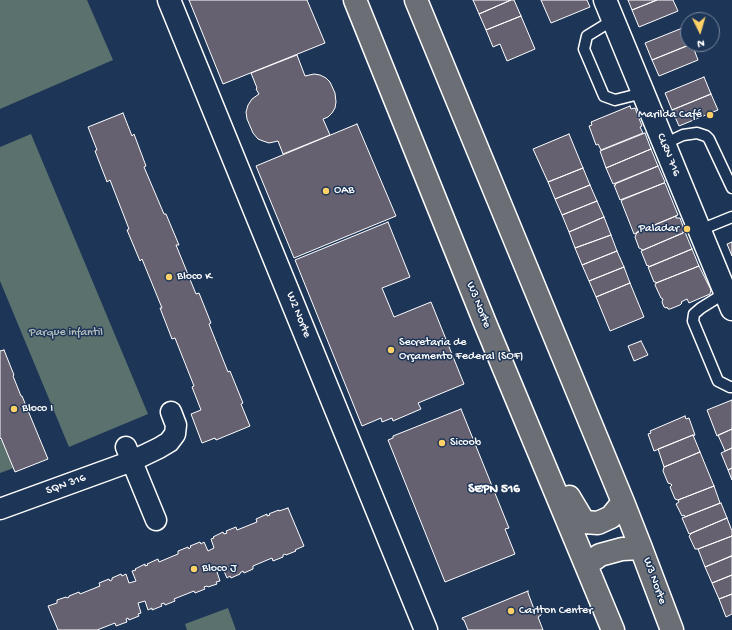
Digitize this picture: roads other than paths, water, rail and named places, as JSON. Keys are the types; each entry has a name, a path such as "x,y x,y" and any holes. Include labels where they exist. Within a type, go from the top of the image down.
{"main road":[{"name":"W3 Norte","path":"355,0 482,315 613,630"},
{"name":"W3 Norte","path":"416,0 623,502 672,630"},
{"path":"531,434 584,522 598,523 611,517 623,502"},
{"path":"586,565 600,555 622,549 641,548"}],"street":[{"name":"W2 Norte","path":"169,0 426,630"},
{"name":"CLRN 716","path":"605,0 729,301"},
{"name":"SQN 316","path":"0,509 129,454 169,442 175,434 176,425 171,412"},
{"path":"129,454 156,520"}],"lane":[{"path":"613,20 587,36 584,49 604,96 615,100 643,94"},
{"path":"664,144 683,135 697,133 706,136 709,139 732,188"},
{"path":"700,230 732,217"},
{"path":"729,301 697,311 694,314 693,321 718,381 732,387"}],"place":[{"name":"Marilda Café","path":"710,115"},
{"name":"OAB","path":"326,191"},
{"name":"Paladar","path":"687,229"},
{"name":"Bloco K","path":"169,277"},
{"name":"Secretaria de Orçamento Federal (SOF)","path":"391,350"},
{"name":"Bloco I","path":"14,409"},
{"name":"Sicoob","path":"442,443"},
{"name":"Bloco J","path":"194,569"},
{"name":"Carlton Center","path":"511,611"}],"district":[{"name":"SEPN 516","path":"494,490"}],"park label":[{"name":"Parque infantil","path":"66,333"}]}
